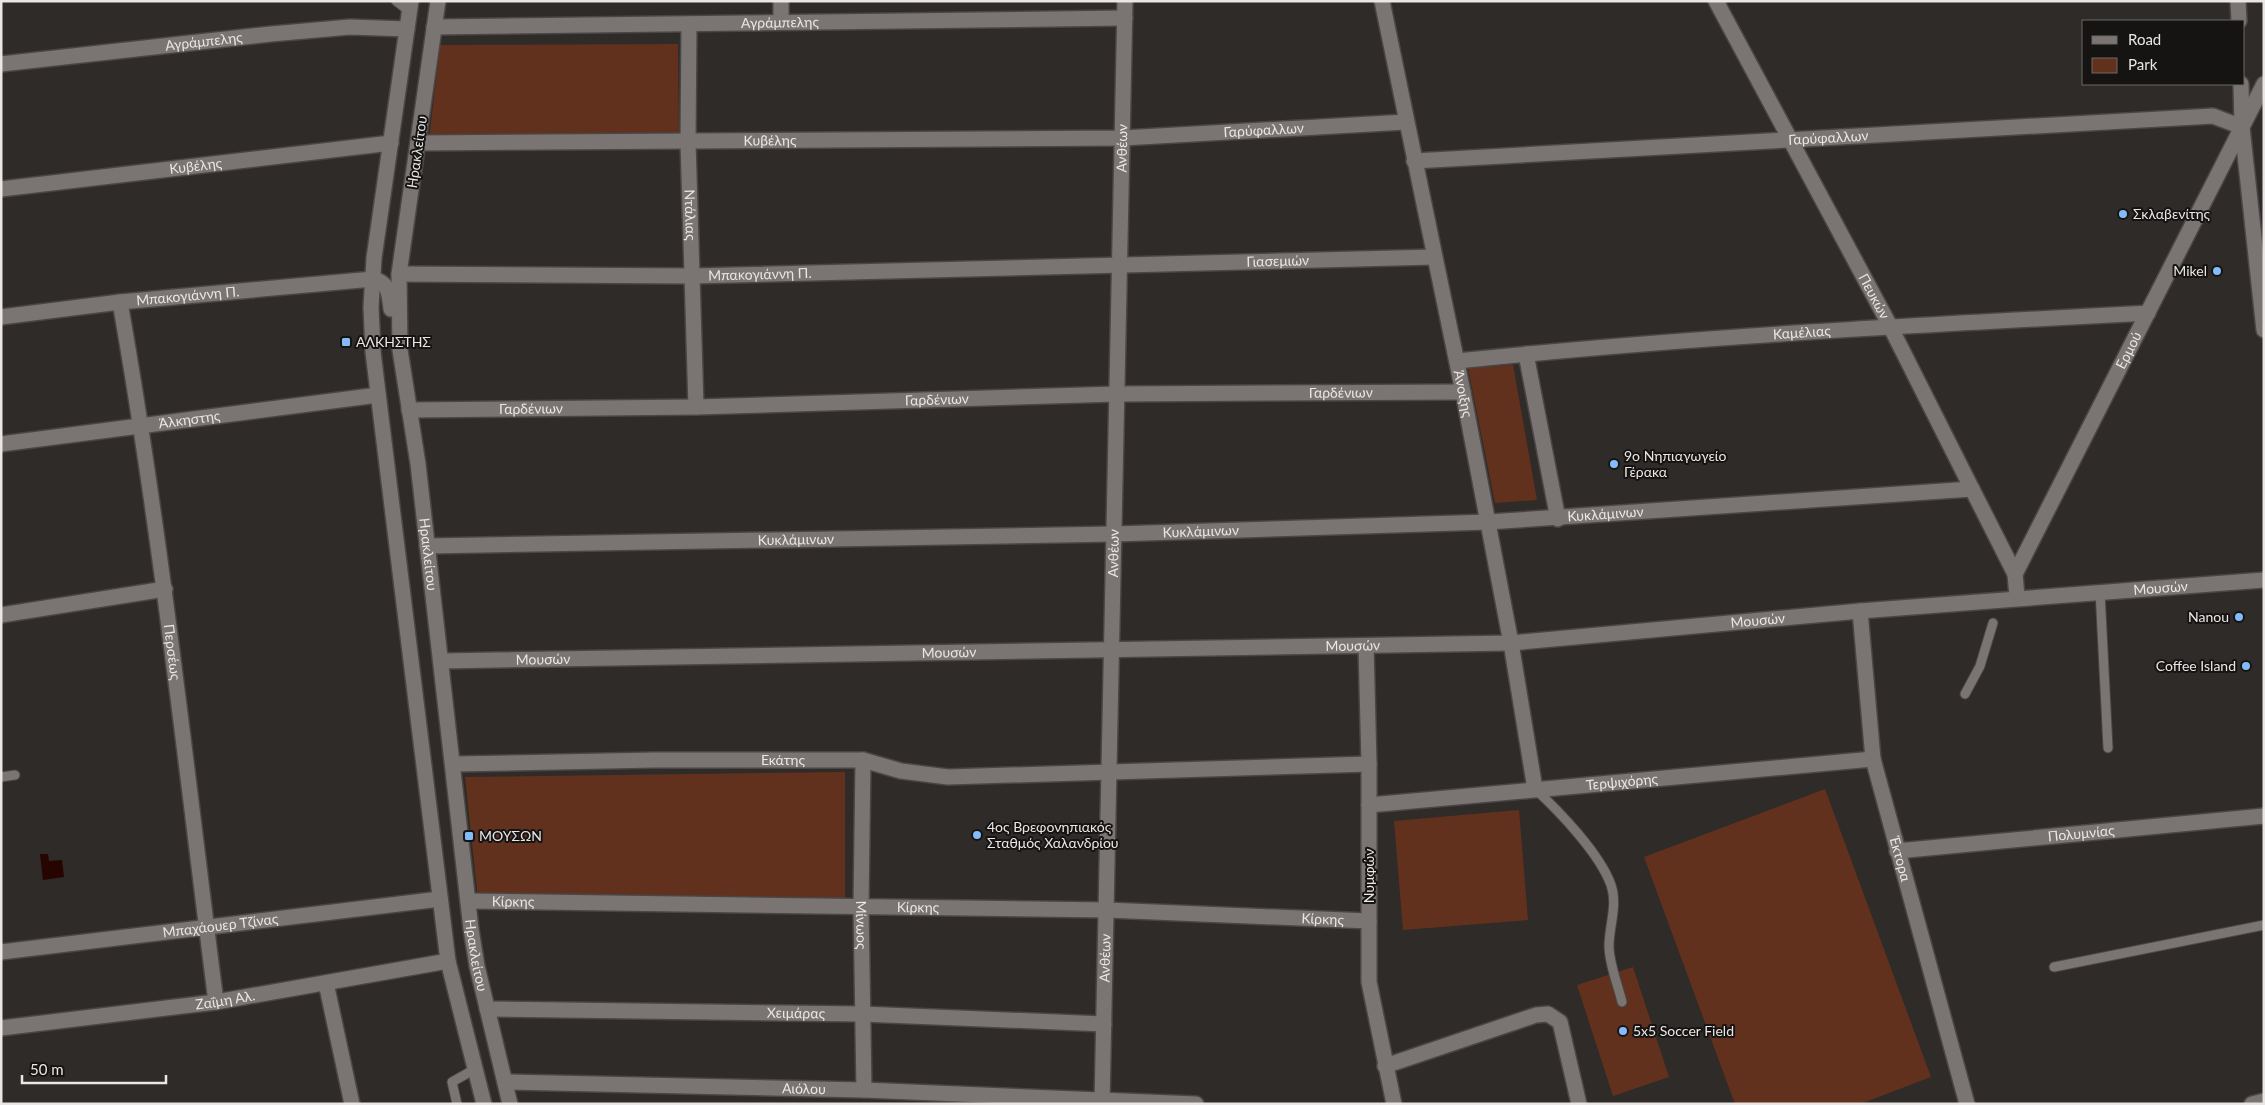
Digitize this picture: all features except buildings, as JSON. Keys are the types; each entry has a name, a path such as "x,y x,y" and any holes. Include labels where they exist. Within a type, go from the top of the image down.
{"street":[{"name":"Ηρακλείτου","path":"438,1 400,274 398,305 402,362 427,546 477,966 510,1104"},
{"path":"781,1 781,21"},
{"name":"Ανθέων","path":"1103,1102 1126,1"},
{"name":"Άνοιξης","path":"1382,1 1457,361 1511,643 1535,789"},
{"name":"Πευκών","path":"1716,1 1890,326 2015,574 2017,597"},
{"path":"2238,1 2239,20"},
{"name":"Ηρακλείτου","path":"410,6 373,279 371,307 373,352 448,961 484,1104"},
{"name":"Αγράμπελης","path":"434,26 1125,18"},
{"name":"Ντάλιας","path":"688,24 688,142 696,407"},
{"name":"Αγράμπελης","path":"1,64 350,27 407,29"},
{"name":"Ερμού","path":"2015,574 2264,84"},
{"path":"2241,85 2242,127 2261,272 2264,330"},
{"name":"Γαρύφαλλων","path":"1414,161 2213,116 2242,127"},
{"name":"Γαρύφαλλων","path":"1123,138 1406,122"},
{"name":"Κυβέλης","path":"418,143 1123,138"},
{"name":"Κυβέλης","path":"1,189 391,143"},
{"name":"Γιασεμιών","path":"1120,265 1434,257"},
{"name":"Μπακογιάννη Π.","path":"400,274 692,276 1120,265"},
{"path":"373,279 382,281 388,287 393,334 402,362"},
{"name":"Μπακογιάννη Π.","path":"1,317 120,302 373,279"},
{"name":"Περσέως","path":"120,302 142,426 216,1002"},
{"name":"Καμέλιας","path":"1457,361 1890,326 2148,313"},
{"path":"1526,354 1558,518"},
{"name":"Γαρδένιων","path":"409,410 696,407 1118,394 1463,392"},
{"name":"Άλκηστης","path":"1,444 378,395"},
{"name":"Κυκλάμινων","path":"427,546 1114,534 1488,522 1972,489"},
{"name":"Μουσών","path":"441,661 1511,643 1860,610 2264,580"},
{"path":"1,614 164,589"},
{"name":"Έκτορα","path":"1860,610 1873,759 1967,1104"},
{"name":"Νυμφών","path":"1366,646 1369,764 1369,982 1394,1104"},
{"name":"Τερψιχόρης","path":"1369,805 1873,759"},
{"name":"Εκάτης","path":"454,764 656,760 863,760 901,771 948,777 1369,764"},
{"name":"Μίνωος","path":"863,760 862,1014 864,1090"},
{"name":"Πολυμνίας","path":"1897,851 2264,816"},
{"name":"Μπαχάουερ Τζίνας","path":"1,952 440,899"},
{"name":"Κίρκης","path":"468,901 1107,910 1369,921"},
{"name":"Ζαΐμη Αλ.","path":"1,1028 216,1002 448,961"},
{"path":"326,983 352,1104"},
{"name":"Χειμάρας","path":"487,1009 862,1014 1104,1024"},
{"path":"1385,1066 1536,1015 1548,1014 1560,1022 1579,1104"},
{"name":"Αιόλου","path":"505,1082 864,1090 919,1098 1196,1104"},
{"path":"2252,1104 2264,1101"}],"lane":[{"path":"396,1 410,6"},
{"path":"2100,591 2108,748"},
{"path":"1965,694 1980,666 1993,624"},
{"path":"1,777 15,775"},
{"path":"1535,789 1579,836 1600,864 1611,886 1614,916 1609,947 1622,1002"},
{"path":"2054,967 2264,925"},
{"path":"457,1104 452,1082 475,1069"}],"green space":[{"path":"678,44 679,137 429,140 440,45"},
{"path":"1513,365 1537,500 1495,503 1468,368"},
{"path":"845,772 845,904 478,899 465,777"},
{"path":"1825,789 1931,1077 1860,1104 1735,1104 1644,857"},
{"path":"1519,810 1528,920 1403,930 1394,821"},
{"name":"5x5 Soccer Field","path":"1633,967 1669,1077 1613,1096 1577,985"}],"shaded area":[{"path":"40,854 48,854 49,861 62,860 64,877 43,880"}],"place":[{"name":"Σκλαβενίτης","path":"2123,214"},
{"name":"Mikel","path":"2217,271"},
{"name":"ΑΛΚΗΣΤΗΣ","path":"346,342"},
{"name":"9ο Νηπιαγωγείο Γέρακα","path":"1614,464"},
{"name":"Nanou","path":"2239,617"},
{"name":"Coffee Island","path":"2246,666"},
{"name":"4ος Βρεφονηπιακός Σταθμός Χαλανδρίου","path":"977,835"},
{"name":"ΜΟΥΣΩΝ","path":"469,836"},
{"name":"5x5 Soccer Field","path":"1623,1031"}]}
